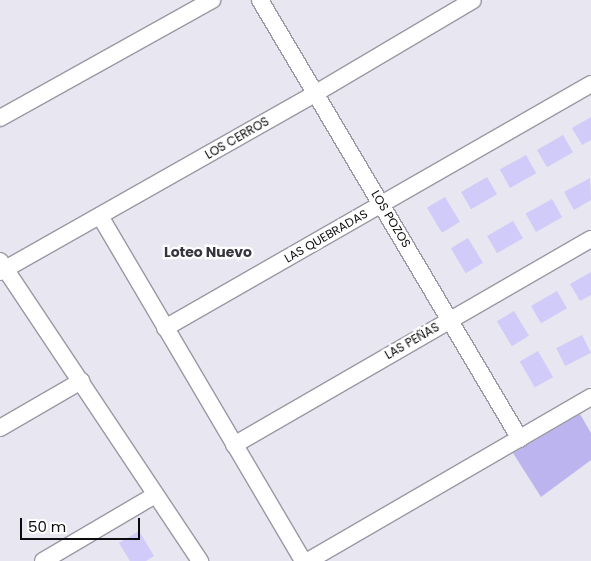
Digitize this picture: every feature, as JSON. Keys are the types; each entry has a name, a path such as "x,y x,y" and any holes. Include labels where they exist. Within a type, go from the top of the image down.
{"street":[{"path":"0,118 212,0"},
{"name":"LOS POZOS","path":"260,0 520,439"},
{"name":"LOS CERROS","path":"2,267 100,216 316,93 473,0"},
{"name":"LAS QUEBRADAS","path":"166,328 591,84"},
{"path":"100,216 303,561"},
{"name":"LAS PEÑAS","path":"234,445 591,239"},
{"path":"2,267 81,381 200,561"},
{"path":"0,428 81,381"},
{"path":"308,561 591,396"},
{"path":"43,561 155,495"}],"shaded area":[{"path":"580,414 591,433 591,460 541,497 513,453"}],"building":[{"path":"591,117 591,140 582,145 572,128"},
{"path":"563,135 573,152 547,167 537,150"},
{"path":"526,155 536,173 510,188 500,170"},
{"path":"487,177 497,194 471,209 461,192"},
{"path":"590,178 591,200 574,210 564,192"},
{"path":"445,197 460,222 442,233 427,208"},
{"path":"552,199 562,217 536,232 526,214"},
{"path":"513,221 523,238 497,253 487,236"},
{"path":"468,238 483,263 466,273 451,248"},
{"path":"591,272 591,295 580,301 570,284"},
{"path":"557,291 567,308 541,323 531,306"},
{"path":"514,311 529,336 512,346 497,321"},
{"path":"582,335 591,353 565,366 556,348"},
{"path":"538,351 553,377 535,387 520,362"},
{"path":"139,531 154,556 146,561 130,561 119,543"}],"district":[{"name":"Loteo Nuevo","path":"208,252"}]}
